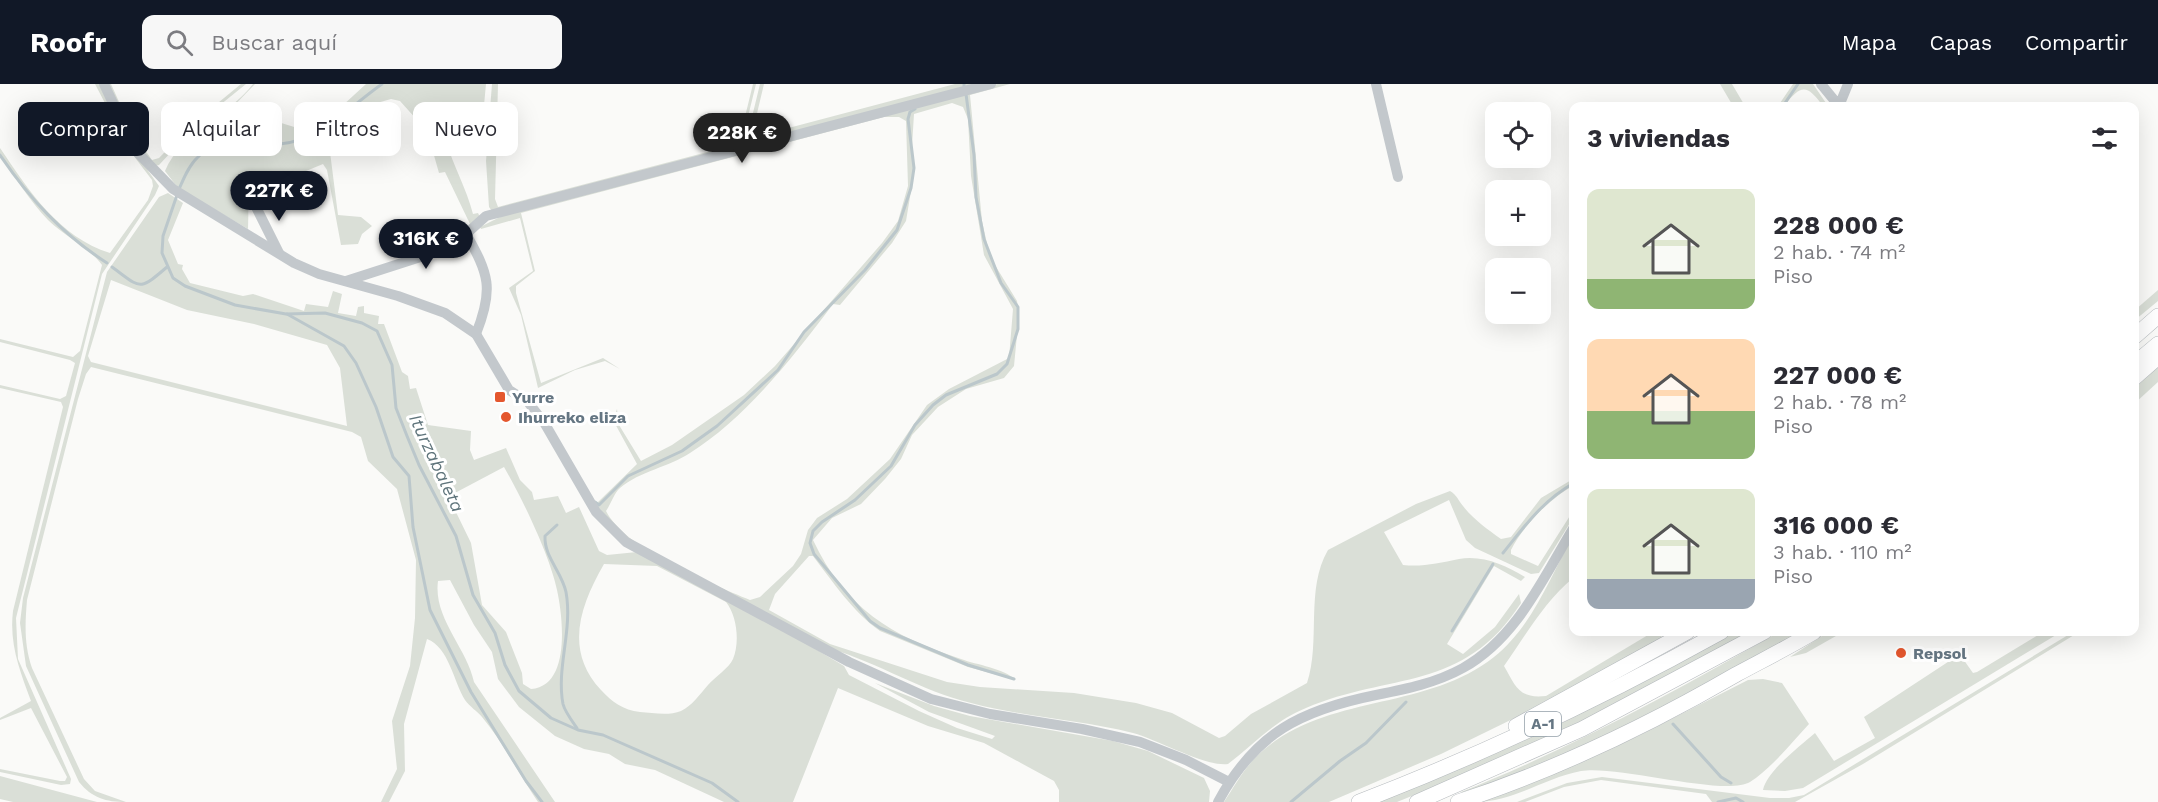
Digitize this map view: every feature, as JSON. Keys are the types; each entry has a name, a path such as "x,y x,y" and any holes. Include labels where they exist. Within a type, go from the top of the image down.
{"highway":[{"path":"2139,326 2158,316"},
{"path":"2139,333 2158,316"},
{"path":"2139,360 2158,344"},
{"path":"2139,374 2158,357"},
{"path":"1422,777 1680,636"},
{"name":"A-1","path":"1359,802 1422,777 1573,710 1655,669 1713,636"},
{"name":"A-1","path":"1417,802 1582,729 1756,636"},
{"path":"1458,802 1569,759 1628,733 1690,702 1807,636"}],"street":[{"path":"104,84 135,150 173,189 279,253 319,274 445,313 476,334 509,390 528,402 545,424 596,512 626,542 849,662 931,699 990,714 1092,731 1140,742 1186,760 1229,782"},
{"path":"346,281 436,252 466,234 486,216 991,84"},
{"path":"1376,84 1398,177"},
{"path":"1821,84 1836,102"},
{"path":"1841,102 1848,84"},
{"path":"254,203 279,253"},
{"path":"466,234 484,266 488,286 489,299 476,334"},
{"path":"1218,802 1245,758 1263,741 1308,713 1438,680 1463,668 1487,652 1525,609 1569,535"}],"shaded area":[{"path":"95,84 99,84 107,102 104,102"},
{"path":"108,84 111,84 119,102 116,102"},
{"path":"241,84 246,84 224,102 219,102"},
{"path":"253,84 255,84 235,102"},
{"path":"366,84 486,84 484,102 413,102 413,115 400,101 391,99 380,102 346,102"},
{"path":"492,84 498,84 498,102 491,102"},
{"path":"753,84 756,84 743,137 735,147 492,211 489,207 486,156 496,156 495,199 498,207 734,145 741,133"},
{"path":"760,84 764,84 754,126 758,136 955,84 975,84 756,142 752,140 752,117"},
{"path":"997,84 1010,84 970,95 982,221 990,257 1017,301 1019,314 1014,366 1004,378 966,389 938,407 912,435 901,459 885,479 861,504 832,518 813,540 840,584 873,616 913,640 997,670 1016,680 968,667 880,631 852,606 813,556 809,556 775,594 769,610 830,644 947,682 980,687 1074,693 1136,703 1172,713 1219,738 1225,736 1251,714 1307,683 1313,650 1317,581 1328,550 1416,504 1450,491 1471,515 1501,539 1511,537 1541,498 1569,481 1569,488 1538,514 1522,532 1511,550 1511,554 1538,566 1569,517 1569,524 1539,573 1531,574 1475,548 1466,540 1449,500 1384,532 1403,565 1424,565 1477,558 1502,565 1525,577 1521,581 1494,566 1447,644 1463,654 1495,627 1519,594 1521,603 1499,632 1475,652 1450,666 1423,676 1337,697 1306,708 1274,726 1228,764 1218,764 1133,733 1011,712 953,698 831,649 673,565 750,600 760,597 793,566 801,554 808,530 817,518 847,499 890,459 927,405 949,389 1009,358 1013,309 984,255 971,176 968,119 963,107 952,103 914,114 912,146 914,173 906,221 892,243 840,305 833,304 768,385 730,423 690,453 636,477 618,490 606,511 616,525 631,539 667,562 642,549 611,525 595,505 637,464 613,420 617,409 619,425 641,461 672,445 744,395 775,366 882,243 898,221 908,186 906,121 899,117 884,117 521,213 535,271 516,286 516,293 541,383 603,358 620,369 605,361 575,370 538,388 521,315 509,288 533,271 520,218 481,229 480,227 506,214 530,207"},
{"path":"1720,84 1732,84 1743,102 1731,102"},
{"path":"1793,84 1813,84 1825,102 1820,102 1813,94 1804,90 1795,94 1788,102 1781,102"},
{"path":"282,123 294,127 294,156 331,156 338,215 361,217 372,226 362,234 358,244 341,245 327,170 323,164 294,176 264,197 265,190 249,186 248,229 178,188 165,171 172,157 282,156"},
{"path":"0,148 34,196 60,224 92,246 110,253 148,200 153,186 152,180 134,156 138,156 159,186 102,274 16,618 18,659 71,779 70,784 61,785 0,772 0,769 60,781 65,781 67,777 31,708 0,720 0,718 31,701 19,668 14,646 13,611 63,407 61,402 0,388 0,385 60,399 66,396 75,363 0,342 0,339 73,357 80,351 102,265 41,213 0,155"},
{"path":"147,156 152,160 167,156 159,165 155,166"},
{"path":"434,156 452,156 473,214 478,213 480,217 470,224 445,172 439,173"},
{"path":"168,193 183,203 168,240 178,264 183,265 182,269 190,283 243,296 253,294 304,311 306,304 328,307 333,291 342,294 338,313 356,316 358,307 364,306 364,313 379,316 378,324 384,324 402,372 408,376 410,389 416,388 428,425 471,431 470,450 474,460 506,448 520,480 532,492 534,500 558,496 566,513 579,507 599,551 607,555 637,552 790,634 844,666 849,675 957,728 992,739 995,736 929,712 875,683 934,706 970,716 1113,741 1148,751 1204,778 1210,791 1209,802 1059,802 1059,790 1054,781 984,743 928,726 838,688 793,802 724,802 655,770 625,764 609,754 584,749 555,736 519,707 498,679 492,652 474,625 450,580 438,581 441,608 465,657 474,682 555,802 538,802 490,727 465,700 446,657 434,643 427,639 404,724 405,771 389,802 381,802 397,769 392,721 410,666 415,618 416,560 397,489 368,461 361,437 352,432 91,367 86,374 78,399 27,600 26,643 32,668 84,779 95,791 126,802 106,800 94,795 79,782 26,666 20,623 23,598 107,272 159,197","holes":["111,280 187,310 254,324 327,345 340,368 347,426 91,362 88,356","504,467 527,511 553,576 561,616 561,648 558,663 553,676 544,685 531,689 523,684 522,673 506,632 482,605 471,543 454,508 453,494","604,564 657,566 726,602 733,614 736,629 733,659 692,703 681,711 666,714 640,712 618,705 601,690 590,675 582,659 579,644 583,612 595,580"]},
{"path":"2158,290 2158,301 2139,317 2139,307"},
{"path":"2158,366 2158,382 2139,399 2139,384"},
{"path":"1569,544 1569,582 1544,608 1504,666 1515,686 1530,696 1546,696 1646,636 1662,636 1659,641 1527,712 1441,754 1329,802 1224,802 1251,762 1282,736 1311,722 1342,712 1436,687 1466,675 1494,657 1519,631 1548,584"},
{"path":"1727,636 1741,636 1663,680 1532,745 1397,802 1376,802 1697,653"},
{"path":"1772,636 1796,636 1584,749 1464,795 1461,792 1583,738"},
{"path":"1822,636 1836,636 1806,653 1790,657"},
{"path":"2036,636 2054,636 1803,788 1785,791 1763,790 1777,767 1815,733 1834,761 1875,738 1864,717 1954,658 1961,656 1973,673"},
{"path":"2066,636 2072,636 1863,764 1795,802 1712,802 1706,794 1601,780 1564,787 1525,802 1517,802 1567,783 1602,777 1770,798 1804,795"},
{"path":"1763,679 1782,683 1809,724 1774,763 1750,782 1737,786 1718,786 1620,772 1581,771 1503,798 1475,802 1638,736 1748,680"},
{"path":"0,776 97,802 13,802 0,799"}],"waterway":[{"name":"Iturzabaleta","path":"179,189 195,160 227,136 249,132 260,133 280,144 295,141 322,129 382,84"},
{"path":"1786,102 1798,84"},
{"path":"966,94 974,155 976,197 984,239 1001,283 1018,307 1018,329 1007,364 997,374 946,395 933,405 915,425 891,466 855,500 822,522 813,531 810,543 814,554 870,621 880,628 968,665 1014,679"},
{"path":"595,502 599,505 628,476 682,451 717,426 778,370 804,332 865,270 897,230 911,188 914,168 908,119 910,112 915,109"},
{"path":"0,155 48,215 61,228 107,263"},
{"name":"Iturzabaleta","path":"177,195 163,236 162,253 173,278 185,286 235,305 286,314 325,313 362,323 377,331 392,365 396,408 407,436 419,465 456,536 473,595 495,633 505,665 519,691 551,718 578,730 603,735 712,783 738,802"},
{"path":"112,267 134,283 140,284 144,284 167,267"},
{"path":"287,314 344,346 356,363 376,407 393,457 409,476 413,527 430,610 471,692 526,781 542,802"},
{"path":"1503,553 1543,506 1569,486"},
{"path":"557,525 545,536 545,544 566,592 568,620 561,690 564,707 577,728"},
{"path":"1452,631 1493,564"},
{"path":"1291,802 1340,761 1366,743 1406,702"},
{"path":"1673,724 1721,777 1731,783"},
{"path":"1718,802 1736,798 1743,802"}],"place":[{"name":"Yurre","path":"500,397"},
{"name":"Ihurreko eliza","path":"506,417"},
{"name":"Repsol","path":"1901,653"}]}
